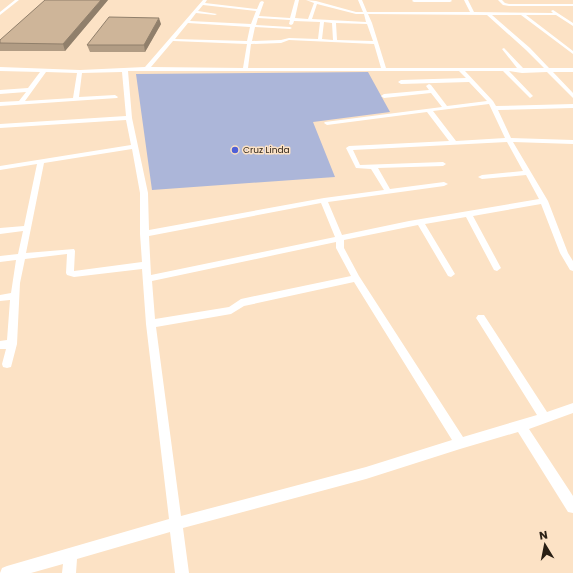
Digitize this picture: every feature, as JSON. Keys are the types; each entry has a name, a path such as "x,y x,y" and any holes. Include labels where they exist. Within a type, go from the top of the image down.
{"street":[{"path":"1,12 16,0"},
{"path":"147,69 173,40 205,0"},
{"path":"289,39 290,28 297,0"},
{"path":"308,0 350,12 365,13 556,14"},
{"path":"360,0 370,22 384,70"},
{"path":"413,0 450,1"},
{"path":"413,0 418,8"},
{"path":"466,0 473,14"},
{"path":"500,0 504,4 509,5 573,5"},
{"path":"538,0 573,25"},
{"path":"245,70 249,42 262,2"},
{"path":"310,20 316,2"},
{"path":"201,4 245,6 258,13"},
{"path":"194,12 258,13 292,19 334,22 370,22"},
{"path":"488,14 528,49 573,96"},
{"path":"522,14 573,53"},
{"path":"320,40 322,21"},
{"path":"186,22 290,28"},
{"path":"334,22 335,41"},
{"path":"173,40 249,42 285,41 289,39 376,43"},
{"path":"504,49 522,70"},
{"path":"0,69 80,72 147,69 573,70"},
{"path":"125,70 129,118 144,193 144,234 151,324 182,573"},
{"path":"461,70 493,105 510,140 544,201 564,253 573,268"},
{"path":"505,70 530,96"},
{"path":"21,102 44,71"},
{"path":"76,99 80,72"},
{"path":"401,82 470,80"},
{"path":"426,82 445,107"},
{"path":"0,92 30,90"},
{"path":"384,96 432,91"},
{"path":"0,104 115,96"},
{"path":"327,123 445,107 493,105 573,106"},
{"path":"429,110 454,143"},
{"path":"0,126 129,118"},
{"path":"443,164 374,167 356,166 349,148 510,140 573,142"},
{"path":"0,168 134,147"},
{"path":"7,364 12,344 15,296 21,256 41,161"},
{"path":"374,167 388,191"},
{"path":"482,176 529,173"},
{"path":"144,234 324,200 444,184"},
{"path":"324,200 340,239 340,248 356,278 460,443"},
{"path":"147,279 420,222 544,201"},
{"path":"468,214 497,268"},
{"path":"420,222 451,274"},
{"path":"0,231 27,228"},
{"path":"0,259 72,251 70,273 74,274 146,265"},
{"path":"151,324 231,310 241,303 356,278"},
{"path":"0,298 15,296"},
{"path":"481,318 544,417"},
{"path":"0,345 12,344"},
{"path":"7,573 176,524 366,473 460,443 521,426 573,408"},
{"path":"521,426 573,507"},
{"path":"69,573 70,555"}],"shaded area":[{"name":"Cruz Linda","path":"368,72 390,112 313,122 335,177 152,190 136,74"}],"building":[{"path":"45,0 101,0 63,44 0,43 0,40"},
{"path":"109,17 159,18 144,45 87,45"}],"place":[{"name":"Cruz Linda","path":"235,150"}]}
